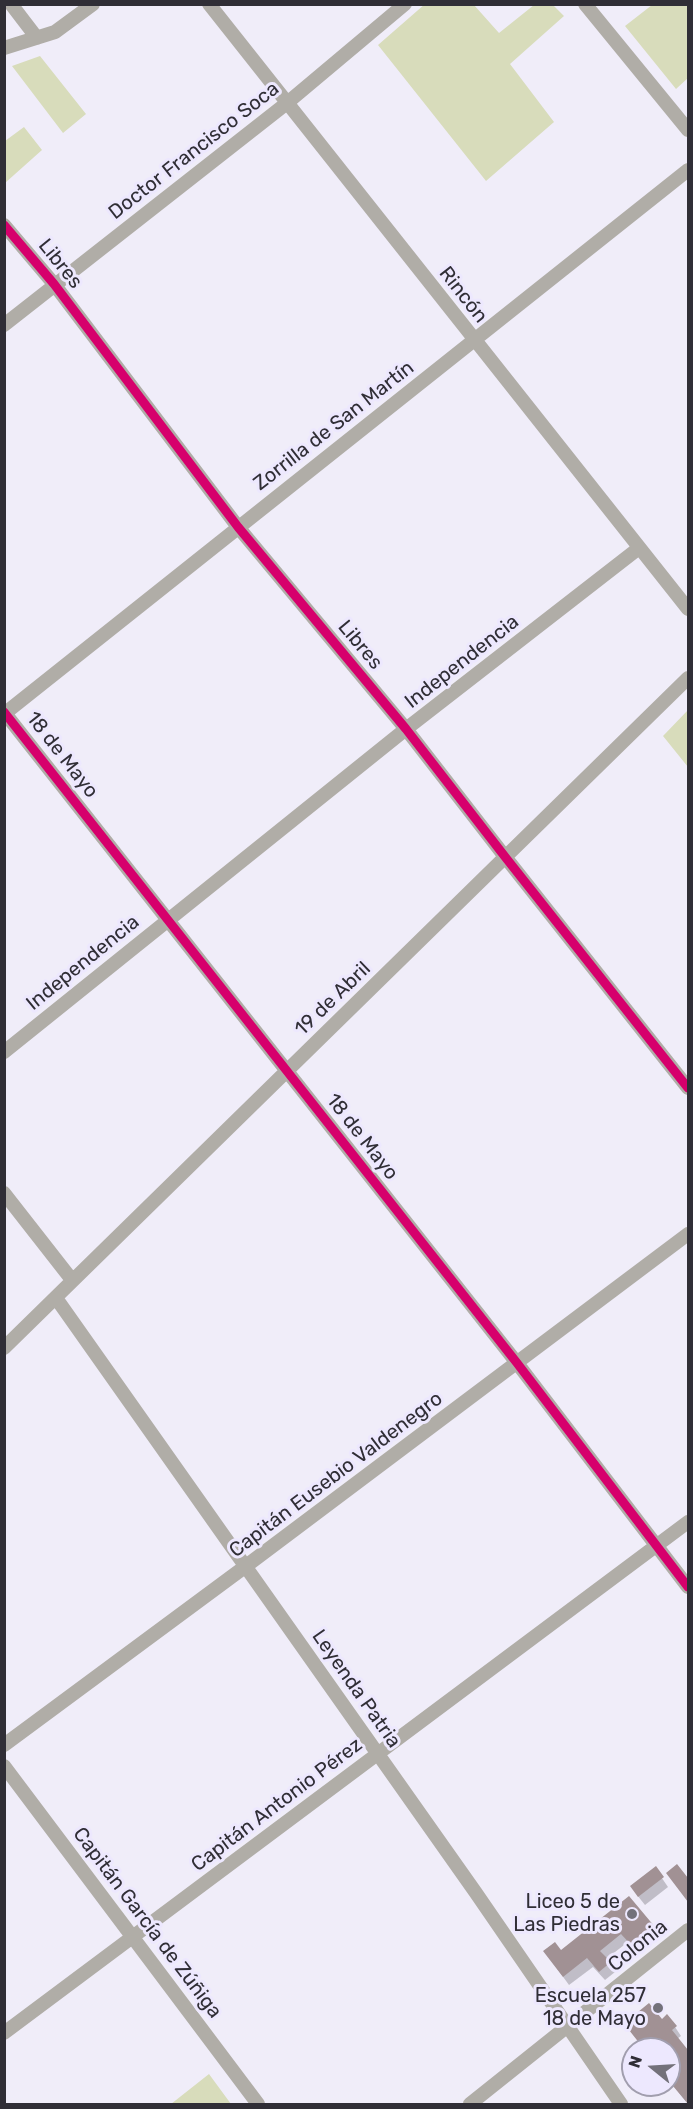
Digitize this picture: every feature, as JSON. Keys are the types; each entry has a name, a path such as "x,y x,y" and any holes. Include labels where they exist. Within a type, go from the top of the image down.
{"street":[{"path":"11,4 37,38"},
{"path":"4,48 55,32 93,4"},
{"name":"Rincón","path":"209,4 688,609"},
{"name":"Doctor Francisco Soca","path":"4,325 287,103 405,4"},
{"path":"585,4 688,130"},
{"name":"Zorrilla de San Martín","path":"5,713 688,170"},
{"name":"Libres","path":"4,225 54,284 238,527 405,729 688,1088"},
{"name":"Independencia","path":"4,1052 405,729 639,548"},
{"name":"19 de Abril","path":"4,1348 688,678"},
{"name":"18 de Mayo","path":"5,713 517,1363 688,1587"},
{"path":"4,1193 72,1280"},
{"name":"Capitán Eusebio Valdenegro","path":"4,1745 688,1234"},
{"name":"Leyenda Patria","path":"56,1298 476,1893 621,2104"},
{"name":"Capitán Antonio Pérez","path":"4,2033 688,1522"},
{"name":"Capitán García de Zúñiga","path":"4,1766 258,2104"},
{"name":"Colonia","path":"470,2104 688,1930"}],"green space":[{"path":"425,4 474,5 499,33 534,5 553,5 564,16 510,64 554,122 486,181 378,45"},
{"path":"652,5 688,5 688,78 676,89 625,26"},
{"path":"40,56 86,114 63,133 12,66"},
{"path":"24,127 42,150 5,183 5,141"},
{"path":"688,710 688,767 663,736"},
{"path":"209,2074 231,2104 171,2104"}],"building":[{"path":"677,1864 688,1878 688,1902 666,1873"},
{"path":"656,1866 664,1877 638,1897 630,1886"},
{"path":"629,1896 655,1927 632,1946 621,1934 600,1951 611,1962 599,1972 587,1958 563,1977 543,1951 555,1942 561,1950"},
{"path":"649,2003 662,2019 667,2014 677,2026 672,2030 678,2037 634,2037 625,2025 629,2022 627,2021"},
{"path":"681,2041 688,2050 688,2104 681,2096"}],"cycle path":[{"path":"4,225 54,284 238,527 406,729 688,1088"},
{"path":"4,712 517,1363 688,1587"}],"place":[{"name":"Liceo 5 de Las Piedras","path":"632,1914"},
{"name":"Escuela 257 18 de Mayo","path":"658,2008"}]}
